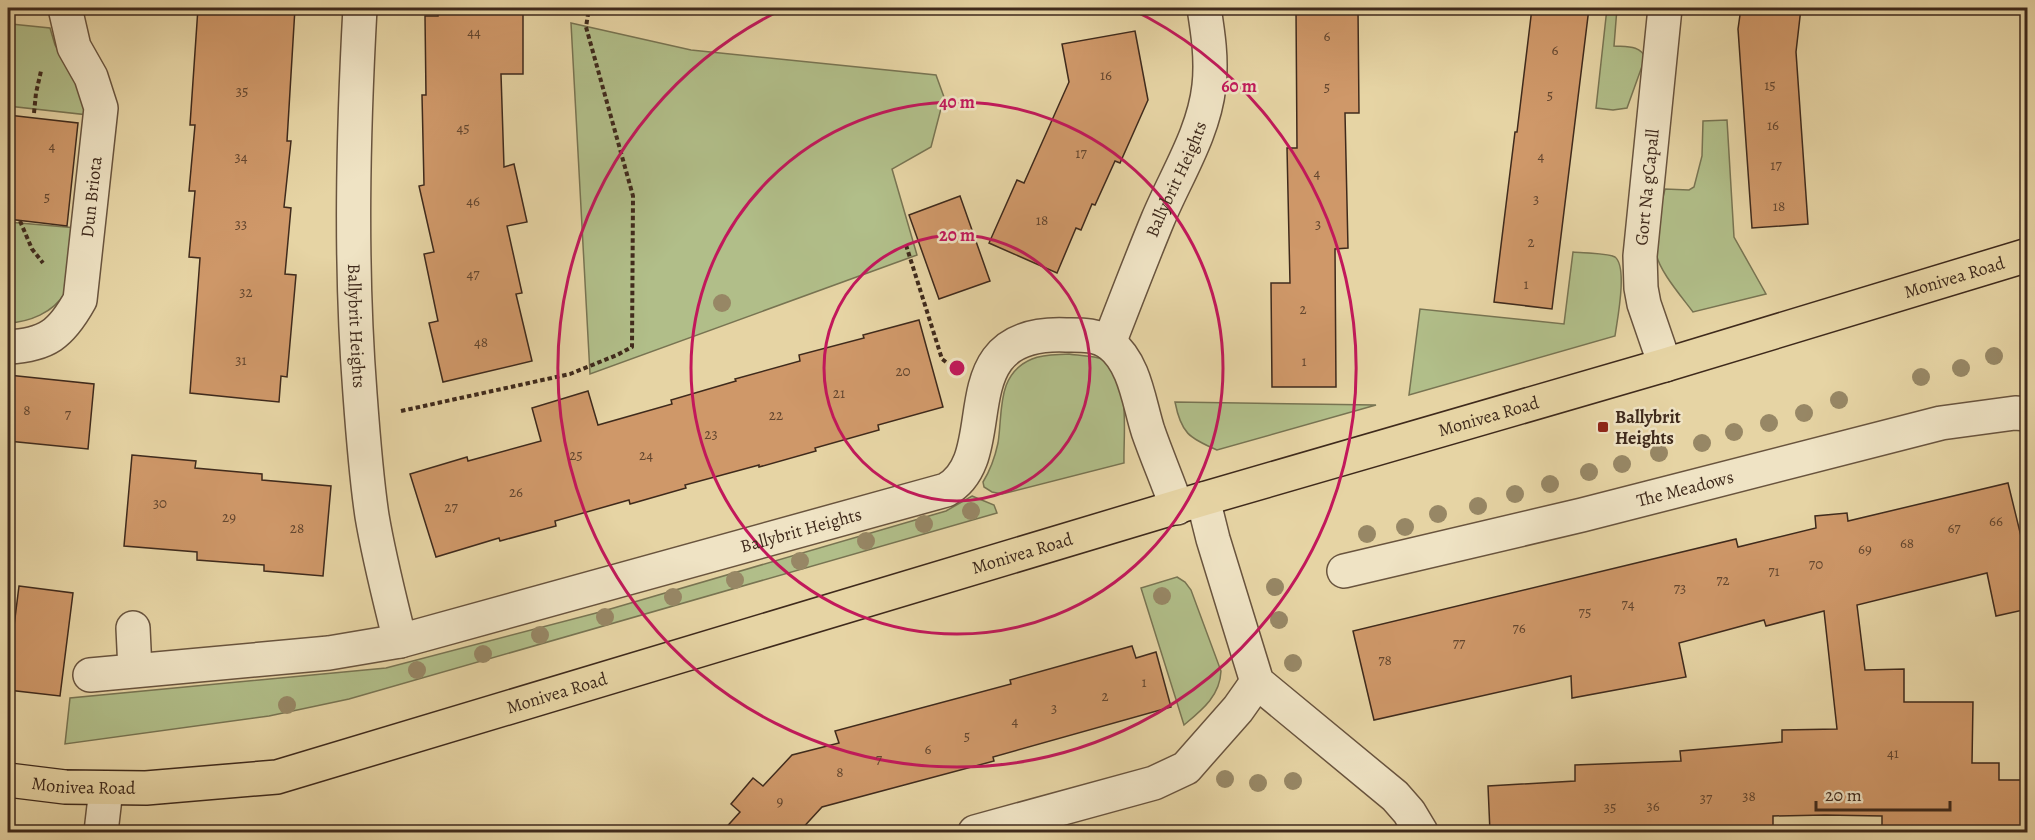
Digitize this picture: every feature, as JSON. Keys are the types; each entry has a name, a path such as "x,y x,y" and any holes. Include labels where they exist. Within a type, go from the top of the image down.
{"main road":[{"name":"Monivea Road","path":"8,780 106,789 146,788 277,777 2028,255"}],"street":[{"name":"Dun Briota","path":"8,347 27,346 54,335 71,316 80,300 101,108 91,77 74,47 65,8"},
{"name":"Ballybrit Heights","path":"360,8 355,100 353,225 355,324 372,515 400,641"},
{"name":"Ballybrit Heights","path":"90,675 329,653 400,641 946,490 955,485 969,464 984,388 995,363 1011,346 1023,340 1056,334 1084,335 1109,343 1205,107 1210,60 1204,8"},
{"name":"Gort Na gCapall","path":"1665,8 1640,256 1644,304 1665,365"},
{"path":"1109,343 1126,363 1148,429 1190,504 1213,539 1257,682 1395,796 1409,812 1421,832"},
{"name":"The Meadows","path":"1344,571 1582,514 1941,423 2015,413 2028,414"},
{"path":"133,628 135,670"},
{"path":"975,832 1025,825 1154,783 1186,768 1238,709 1257,682"},
{"path":"101,832 106,789"}],"path":[{"path":"362,418 570,374 617,355 632,346 633,196 586,27 589,8"},
{"path":"906,245 942,359 984,388"}],"green space":[{"path":"1607,8 1617,8 1614,46 1637,49 1645,58 1627,108 1613,110 1596,108"},
{"path":"571,23 691,50 936,75 944,97 931,147 892,169 917,255 590,374"},
{"path":"11,24 50,28 55,45 77,80 89,115 8,106 8,44"},
{"path":"1727,120 1734,237 1766,294 1693,312 1661,268 1656,253 1655,237 1665,189 1689,190 1694,187 1702,156 1703,121"},
{"path":"8,222 77,228 69,282 60,300 40,315 24,321 8,323"},
{"path":"1573,252 1612,256 1619,263 1621,295 1615,336 1409,395 1420,309 1564,324"},
{"path":"1069,354 1102,359 1112,367 1118,378 1124,406 1124,463 1002,494 992,492 984,487 983,482 996,453 1003,395 1012,374 1020,366 1037,357"},
{"path":"1175,402 1376,405 1217,450 1199,442 1188,433 1180,421"},
{"path":"972,496 994,505 997,513 349,699 269,716 65,744 70,698 386,668 600,612 946,511"},
{"path":"1177,577 1191,590 1221,671 1214,695 1184,725 1141,588"}],"building":[{"path":"198,8 295,8 287,141 291,141 284,207 291,208 285,274 296,275 287,377 281,376 279,402 190,393 200,258 189,257 195,191 189,191 195,125 190,125"},
{"path":"438,8 523,8 523,74 501,74 504,167 514,164 527,222 507,226 522,293 516,294 532,361 443,382 429,323 438,321 424,254 434,252 419,186 424,185 422,95 426,95 425,16 438,16"},
{"path":"1532,8 1589,8 1552,309 1494,302"},
{"path":"1741,8 1801,8 1796,52 1808,224 1752,228 1738,29"},
{"path":"1296,10 1358,10 1359,113 1345,113 1348,248 1335,249 1336,387 1272,387 1271,283 1290,283 1287,148 1297,148"},
{"path":"1135,31 1148,100 1120,163 1115,161 1081,230 1076,228 1057,273 989,243 1017,180 1024,183 1069,82 1062,44"},
{"path":"8,115 78,123 67,226 8,219"},
{"path":"960,196 990,281 939,299 909,215"},
{"path":"919,320 943,407 878,425 879,430 815,448 816,451 685,485 686,488 630,504 629,500 555,521 556,526 500,541 499,538 436,557 410,474 467,457 468,461 541,441 532,408 588,391 598,425 672,404 671,400 736,381 735,379 800,361 799,355 864,338 863,335"},
{"path":"8,375 94,384 88,449 8,441"},
{"path":"132,455 196,461 195,468 262,474 262,480 331,486 323,576 264,571 264,565 197,560 197,552 124,546"},
{"path":"2008,483 2028,565 2028,609 1996,616 1987,573 1857,605 1865,670 1904,669 1904,702 1973,702 1972,763 1999,763 1999,780 2028,780 2028,832 1882,831 1882,816 1825,815 1773,816 1773,829 1720,832 1490,832 1488,786 1575,781 1575,765 1681,761 1680,751 1782,742 1782,730 1837,729 1824,611 1766,626 1764,620 1679,643 1686,677 1572,698 1571,676 1374,720 1353,631 1736,539 1738,547 1816,528 1815,516 1847,513 1848,521"},
{"path":"19,586 73,593 60,696 8,690 8,633 13,634"},
{"path":"1132,646 1136,658 1156,652 1171,707 993,757 994,761 822,807 799,832 722,832 740,812 731,804 753,778 763,786 792,755 839,743 835,731 1011,684 1010,680"}],"place":[{"name":"Ballybrit Heights","path":"1603,427"}]}
